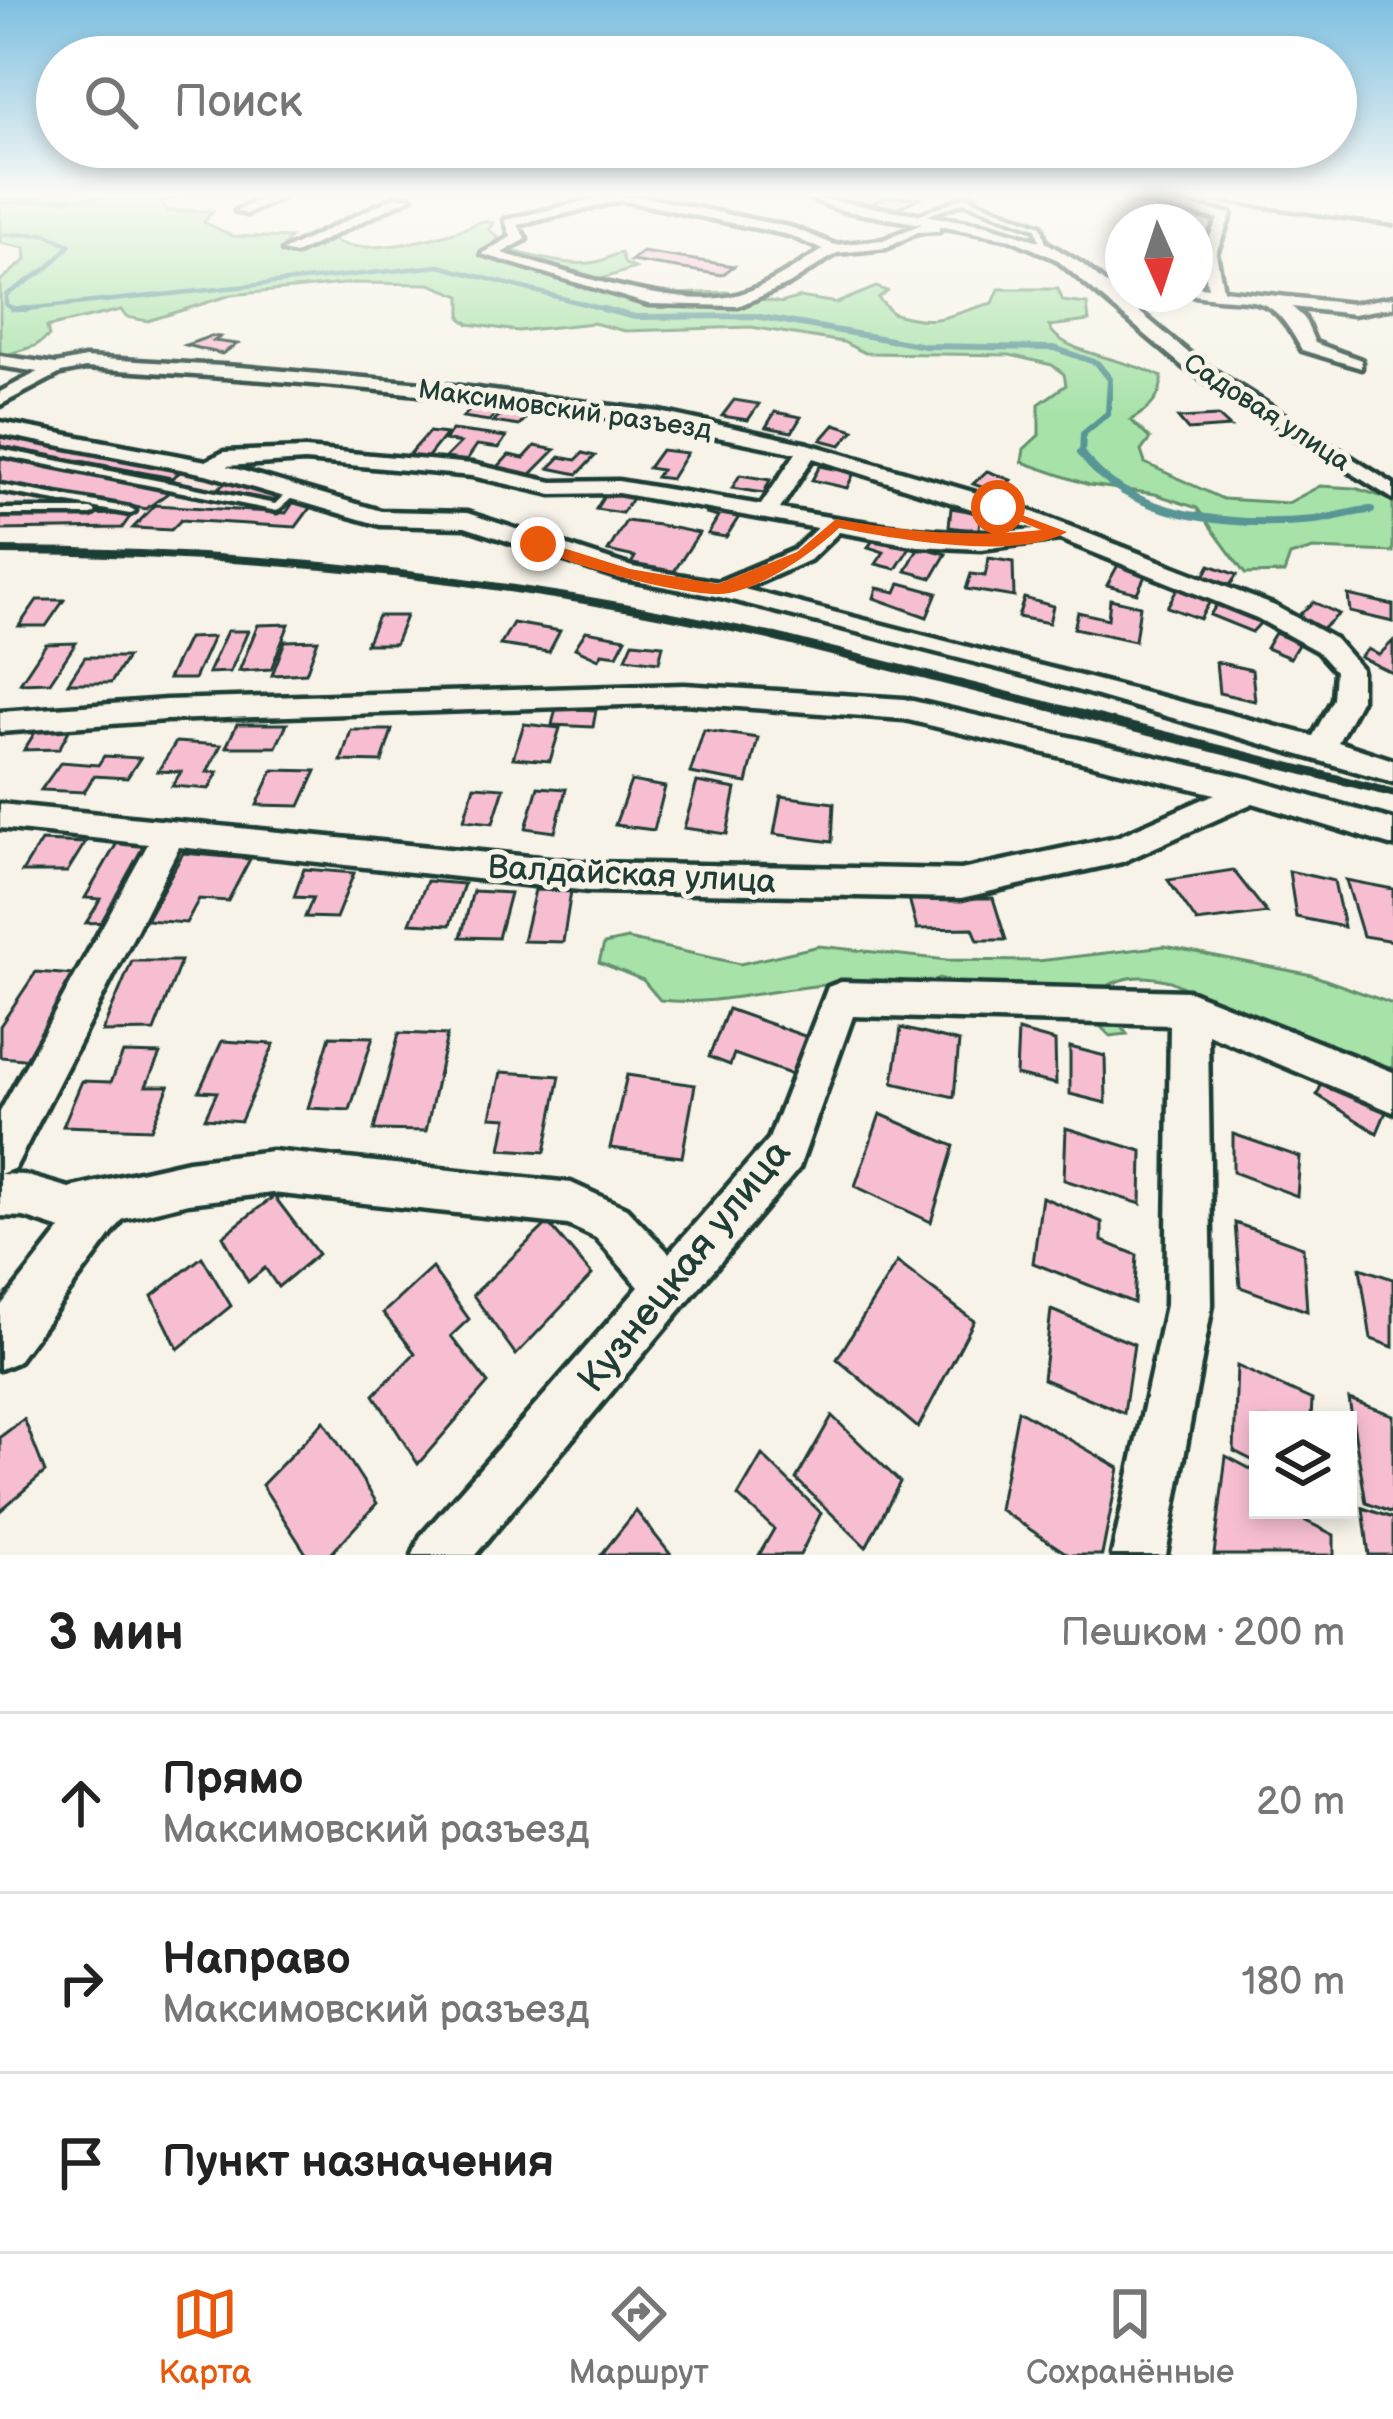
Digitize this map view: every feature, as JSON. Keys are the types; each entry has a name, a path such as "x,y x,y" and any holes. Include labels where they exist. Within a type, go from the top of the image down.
{"street":[{"path":"544,270 648,299 738,301 800,270"},
{"name":"Садовая улица","path":"1082,270 1167,347 1393,493"},
{"path":"1208,270 1217,293"},
{"name":"Садовая улица","path":"1094,277 1105,279"},
{"path":"1213,293 1352,309 1393,302"},
{"path":"1280,304 1296,318 1308,346 1355,364"},
{"name":"Максимовский разъезд","path":"0,362 56,369"},
{"name":"Максимовский разъезд","path":"0,399 56,369 85,363 239,372 445,390 660,418 808,450 998,507 1266,612 1326,645 1348,669 1347,699 1319,750 1027,667 720,590 627,573 467,520 380,518 209,468 0,428"},
{"path":"769,509 808,450"},
{"name":"Максимовский разъезд","path":"209,468 224,458 305,455 472,470 552,488 618,487 769,509 918,539 981,542 1060,532"},
{"path":"720,590 802,555 836,523"},
{"path":"0,722 166,710 684,694 904,709 1251,791 1393,833"},
{"path":"1319,750 1393,767"},
{"name":"Валдайская улица","path":"0,816 589,877 961,884 1122,849 1251,791"},
{"path":"0,1154 170,832"},
{"name":"Кузнецкая улица","path":"440,1555 784,1154 841,999 1189,1008 1393,1092"},
{"path":"1139,1555 1189,1305 1189,1008"},
{"path":"0,1195 24,1196 69,1210 188,1182 272,1172 571,1204 611,1223 670,1287"},
{"path":"0,1345 108,1204"}],"lane":[{"path":"0,452 277,508 288,497"},
{"path":"0,488 130,511 0,512"}],"shaded area":[{"path":"0,432 186,465 318,500 298,528 183,522 174,531 0,532"}],"green space":[{"path":"14,270 630,270 604,278 596,290 618,296 726,292 781,303 800,297 837,303 876,287 887,291 878,298 892,313 923,319 993,303 999,289 1058,289 1063,301 1087,304 1089,321 1049,326 1056,335 1081,350 1162,377 1153,403 1131,420 1150,439 1141,451 1145,463 1223,499 1288,503 1320,486 1355,488 1393,500 1393,552 1313,549 1290,556 1284,573 1245,574 1197,508 1155,494 1089,485 1022,462 1024,449 1039,435 1039,404 1066,385 1064,374 1052,365 1010,355 865,353 843,342 751,327 625,331 593,323 518,331 469,324 461,318 461,296 430,284 354,283 231,295 148,321 126,317 121,310 47,327 49,336 35,346 0,357 0,281"},
{"path":"627,939 740,964 819,946 947,960 1038,961 1165,946 1312,975 1393,1004 1393,1084 1170,981 1122,980 1096,994 1127,1034 1110,1036 1090,1016 939,978 910,994 848,984 722,999 660,1000 643,980 599,962 604,944"}],"building":[{"path":"687,270 729,270 722,275"},
{"path":"220,337 214,341 237,344 222,354 186,345"},
{"path":"734,400 759,404 748,420 722,416"},
{"path":"479,401 504,405 489,421 463,417"},
{"path":"510,405 534,409 519,426 493,422"},
{"path":"775,412 801,417 792,432 766,427"},
{"path":"1218,416 1230,427 1188,430 1178,418"},
{"path":"835,424 854,430 841,445 821,440"},
{"path":"452,430 506,437 499,448 477,445 466,461 445,458 460,443 444,440"},
{"path":"429,432 446,434 427,458 408,456"},
{"path":"0,433 187,467 172,478 0,446"},
{"path":"535,446 555,450 529,476 496,469 509,455 524,458"},
{"path":"661,450 687,453 671,479 656,477 661,470 648,468"},
{"path":"583,453 595,456 578,474 549,468 560,457 576,460"},
{"path":"0,458 175,488 146,509 0,484"},
{"path":"820,466 854,473 847,488 812,480"},
{"path":"987,471 1011,480 998,493 973,484"},
{"path":"740,475 770,480 764,493 732,488"},
{"path":"232,478 289,491 274,502 217,489"},
{"path":"606,493 633,497 622,513 596,509"},
{"path":"299,494 316,500 296,527 181,520 171,530 133,528 155,505 286,513"},
{"path":"711,503 744,509 726,537 708,534 718,517 706,514"},
{"path":"951,508 980,513 979,531 949,527"},
{"path":"132,514 122,528 0,530 0,516"},
{"path":"626,521 699,533 673,573 631,564 635,557 608,551"},
{"path":"877,535 912,544 896,569 876,564 884,552 868,547"},
{"path":"919,546 946,554 932,578 906,571"},
{"path":"989,558 1013,562 1014,597 966,589 971,574 985,576"},
{"path":"1118,565 1146,574 1137,593 1107,585"},
{"path":"1210,565 1237,575 1227,589 1202,580"},
{"path":"900,583 937,593 927,617 874,598 877,588 896,592"},
{"path":"1179,586 1212,598 1200,619 1167,607"},
{"path":"1348,595 1393,605 1393,622 1350,612"},
{"path":"1024,598 1053,606 1049,623 1018,617"},
{"path":"1110,599 1140,606 1135,641 1074,628 1078,612 1108,619"},
{"path":"37,600 64,600 46,626 19,626"},
{"path":"1219,601 1264,619 1252,632 1210,615"},
{"path":"1313,602 1339,614 1322,629 1297,617"},
{"path":"378,616 406,616 395,644 366,644"},
{"path":"513,623 560,631 549,652 500,645"},
{"path":"289,624 271,669 239,671 258,625"},
{"path":"227,631 248,631 230,672 208,673"},
{"path":"586,631 626,638 617,655 602,653 599,659 575,648"},
{"path":"1275,633 1299,643 1290,658 1266,648"},
{"path":"213,637 194,679 168,679 188,638"},
{"path":"318,640 306,673 272,675 285,641"},
{"path":"1393,641 1393,673 1360,657 1368,649 1379,655"},
{"path":"633,642 663,645 659,662 626,658"},
{"path":"76,643 50,682 20,683 46,644"},
{"path":"85,657 127,657 111,683 68,683"},
{"path":"1216,662 1252,670 1255,701 1219,693"},
{"path":"556,708 596,710 593,727 552,725"},
{"path":"237,724 287,724 276,747 226,747"},
{"path":"524,724 560,728 550,761 513,758"},
{"path":"72,725 59,749 24,750 39,726"},
{"path":"351,730 392,730 382,762 341,761"},
{"path":"704,730 758,738 747,783 690,773"},
{"path":"176,742 221,745 207,772 218,772 209,789 172,786 181,772 158,771"},
{"path":"104,756 140,758 127,778 94,776 84,792 41,790 61,762 98,765"},
{"path":"273,770 316,771 300,806 257,805"},
{"path":"631,781 665,787 654,830 615,825"},
{"path":"697,782 736,789 727,834 684,828"},
{"path":"474,786 504,788 493,823 464,820"},
{"path":"538,787 566,789 555,832 526,828"},
{"path":"781,796 834,803 832,842 774,834"},
{"path":"41,841 85,843 67,872 22,872"},
{"path":"117,843 154,844 110,922 86,923 101,899 85,898"},
{"path":"183,853 250,859 228,901 199,899 186,923 146,920"},
{"path":"304,869 354,873 336,918 305,917 313,898 294,897"},
{"path":"1233,870 1267,913 1197,922 1168,880"},
{"path":"1289,871 1334,881 1344,927 1296,917"},
{"path":"1346,880 1393,889 1393,941 1363,936"},
{"path":"427,881 464,884 450,925 410,923"},
{"path":"535,890 571,891 563,942 523,941"},
{"path":"473,891 510,893 498,938 461,937"},
{"path":"909,898 993,898 1006,940 978,940 973,928 917,929"},
{"path":"132,961 181,961 154,1031 102,1032"},
{"path":"36,972 87,976 34,1060 0,1057 0,1026"},
{"path":"728,1009 810,1038 796,1076 734,1054 730,1065 709,1057"},
{"path":"901,1028 959,1042 954,1097 893,1083"},
{"path":"1018,1031 1055,1041 1056,1084 1016,1075"},
{"path":"399,1033 447,1035 426,1131 374,1130"},
{"path":"330,1036 373,1037 350,1110 308,1108"},
{"path":"222,1041 274,1044 241,1121 205,1118 217,1092 199,1091"},
{"path":"1070,1047 1105,1056 1106,1103 1070,1094"},
{"path":"123,1053 160,1054 146,1086 169,1086 151,1129 63,1126 82,1081 111,1082"},
{"path":"1328,1069 1388,1107 1377,1133 1317,1095"},
{"path":"501,1072 560,1076 545,1152 501,1149 507,1118 491,1117"},
{"path":"627,1075 695,1085 682,1157 610,1148"},
{"path":"880,1114 954,1146 931,1222 855,1186"},
{"path":"1066,1128 1142,1151 1141,1204 1064,1180"},
{"path":"1233,1134 1300,1157 1297,1196 1233,1172"},
{"path":"274,1196 318,1254 278,1287 265,1268 248,1282 223,1236"},
{"path":"1042,1197 1102,1222 1102,1241 1137,1255 1134,1303 1033,1263"},
{"path":"548,1223 592,1275 516,1355 473,1295"},
{"path":"1235,1223 1303,1247 1307,1311 1240,1287"},
{"path":"202,1257 231,1306 178,1349 152,1296"},
{"path":"897,1262 974,1321 918,1428 837,1359"},
{"path":"432,1268 469,1319 451,1336 488,1383 418,1464 374,1395 415,1353 383,1313"},
{"path":"1360,1268 1393,1279 1393,1347 1371,1339"},
{"path":"1051,1310 1134,1344 1124,1413 1043,1379"},
{"path":"1237,1366 1312,1400 1311,1411 1249,1411 1249,1458 1234,1451"},
{"path":"1349,1399 1393,1415 1393,1513 1366,1503 1357,1411 1351,1411"},
{"path":"1018,1410 1119,1468 1102,1555 1069,1555 999,1509"},
{"path":"832,1416 900,1482 866,1547 796,1479"},
{"path":"24,1419 45,1472 0,1511 0,1437"},
{"path":"324,1421 377,1503 330,1555 307,1555 262,1485"},
{"path":"762,1455 821,1513 800,1555 759,1555 774,1529 738,1496"},
{"path":"1226,1456 1249,1468 1249,1519 1302,1519 1334,1535 1334,1555 1214,1555"},
{"path":"1363,1508 1393,1518 1393,1555 1369,1555"},
{"path":"636,1511 671,1555 601,1555"}],"waterway":[{"path":"14,309 6,305 6,295 46,270"},
{"path":"26,309 405,270"},
{"path":"453,270 615,312"},
{"path":"14,309 26,309"},
{"path":"14,309 26,309"},
{"path":"603,309 615,312"},
{"path":"615,312 635,317 755,316 925,346 1054,348 1097,363 1110,379 1108,413 1083,434 1082,454"},
{"path":"1082,454 1127,493 1188,515 1285,522 1371,510"}],"railway":[{"path":"0,551 200,557 396,573 590,601 780,639"},
{"path":"774,637 780,639"},
{"path":"780,639 787,640"},
{"path":"780,639 1393,793"}],"route":[{"path":"538,544 627,573 720,590 802,555 836,523 918,539 981,542 1060,532 998,507"}]}
